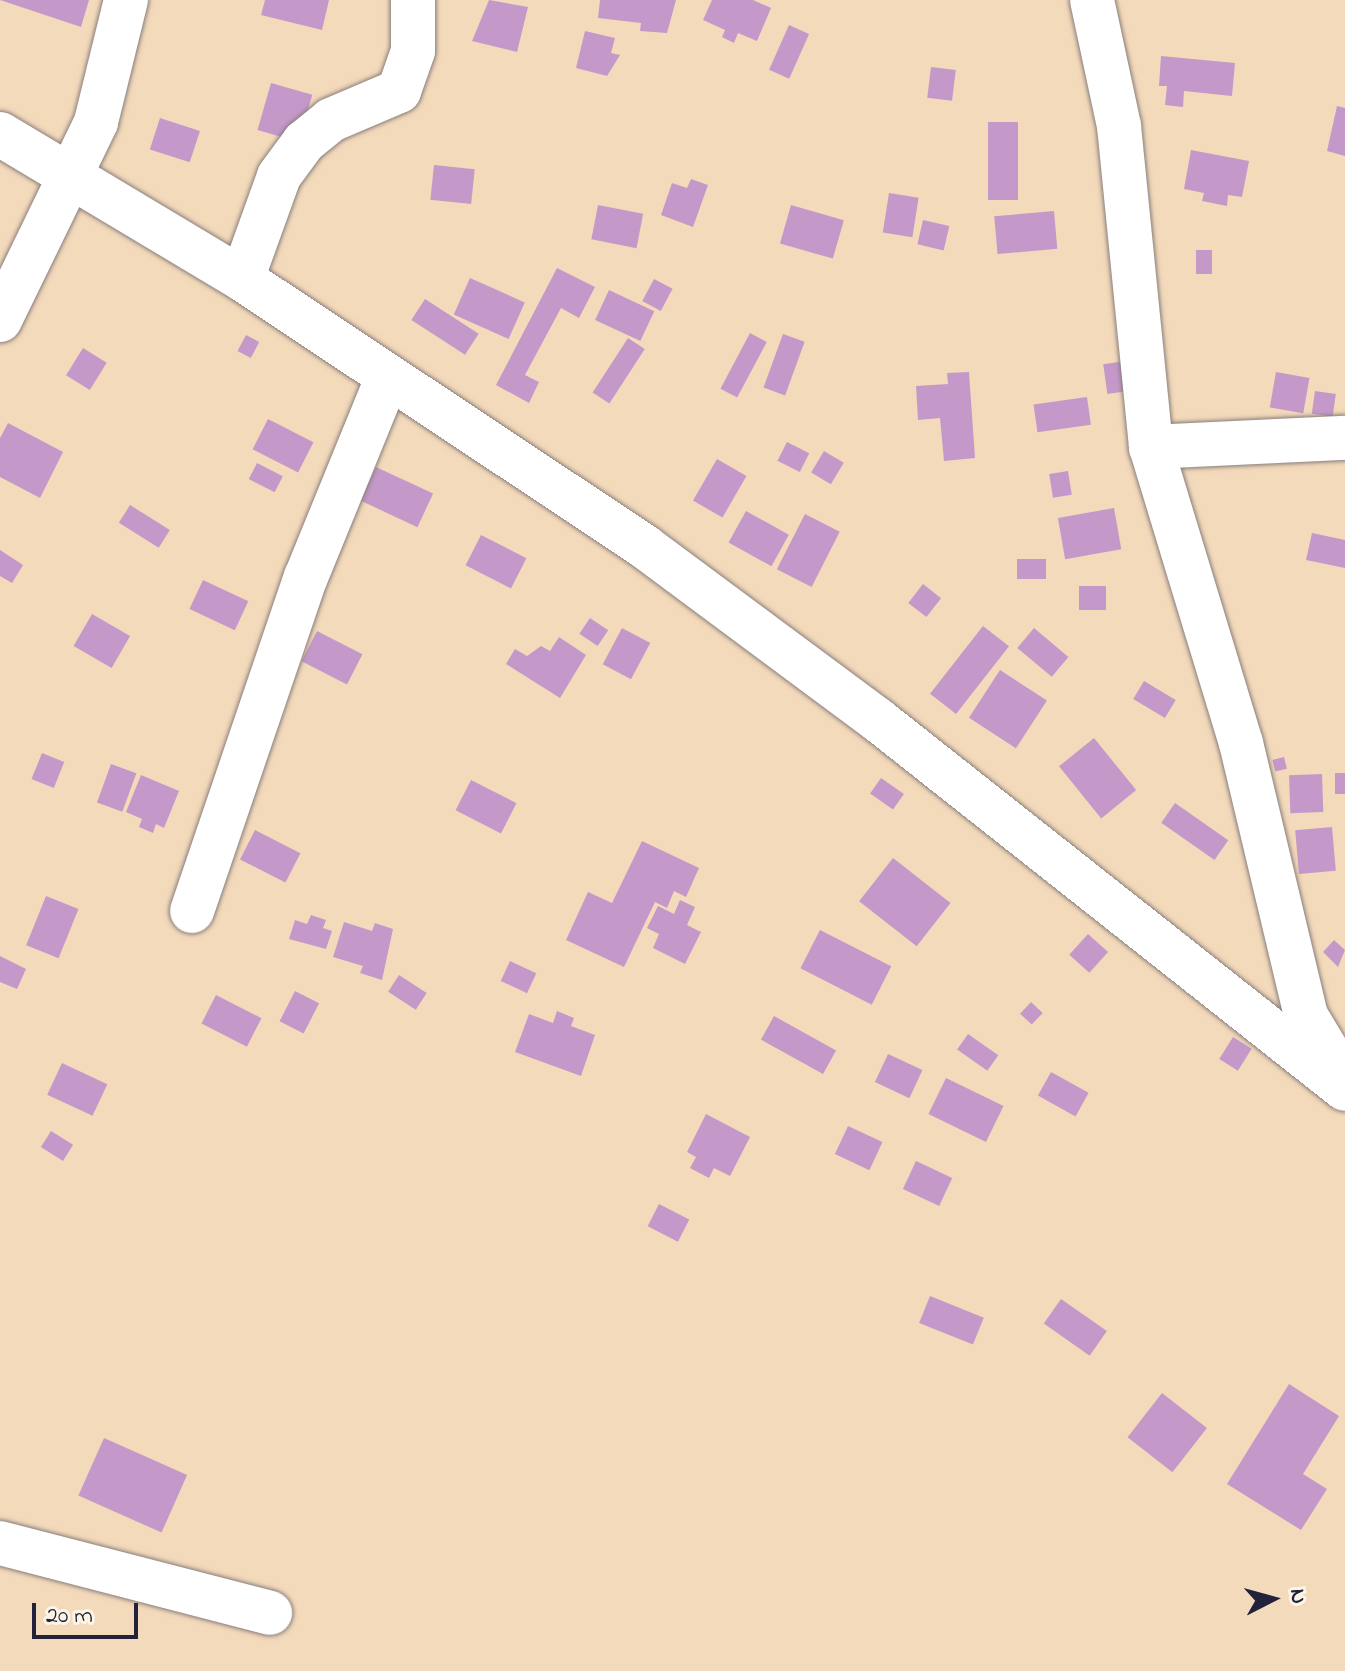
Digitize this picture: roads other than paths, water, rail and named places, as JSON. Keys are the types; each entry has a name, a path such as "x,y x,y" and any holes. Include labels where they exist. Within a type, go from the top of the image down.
{"street":[{"path":"0,320 96,122 126,0"},
{"path":"242,279 279,176 304,142 331,120 399,91 413,51 413,0"},
{"path":"1092,0 1119,126 1151,447 1241,743 1306,1016 1345,1078"},
{"path":"0,134 67,177 242,279 387,379 645,547 878,720 1345,1089"},
{"path":"192,911 306,577 387,379"},
{"path":"1151,447 1345,438"},
{"path":"0,1543 270,1613"}]}
